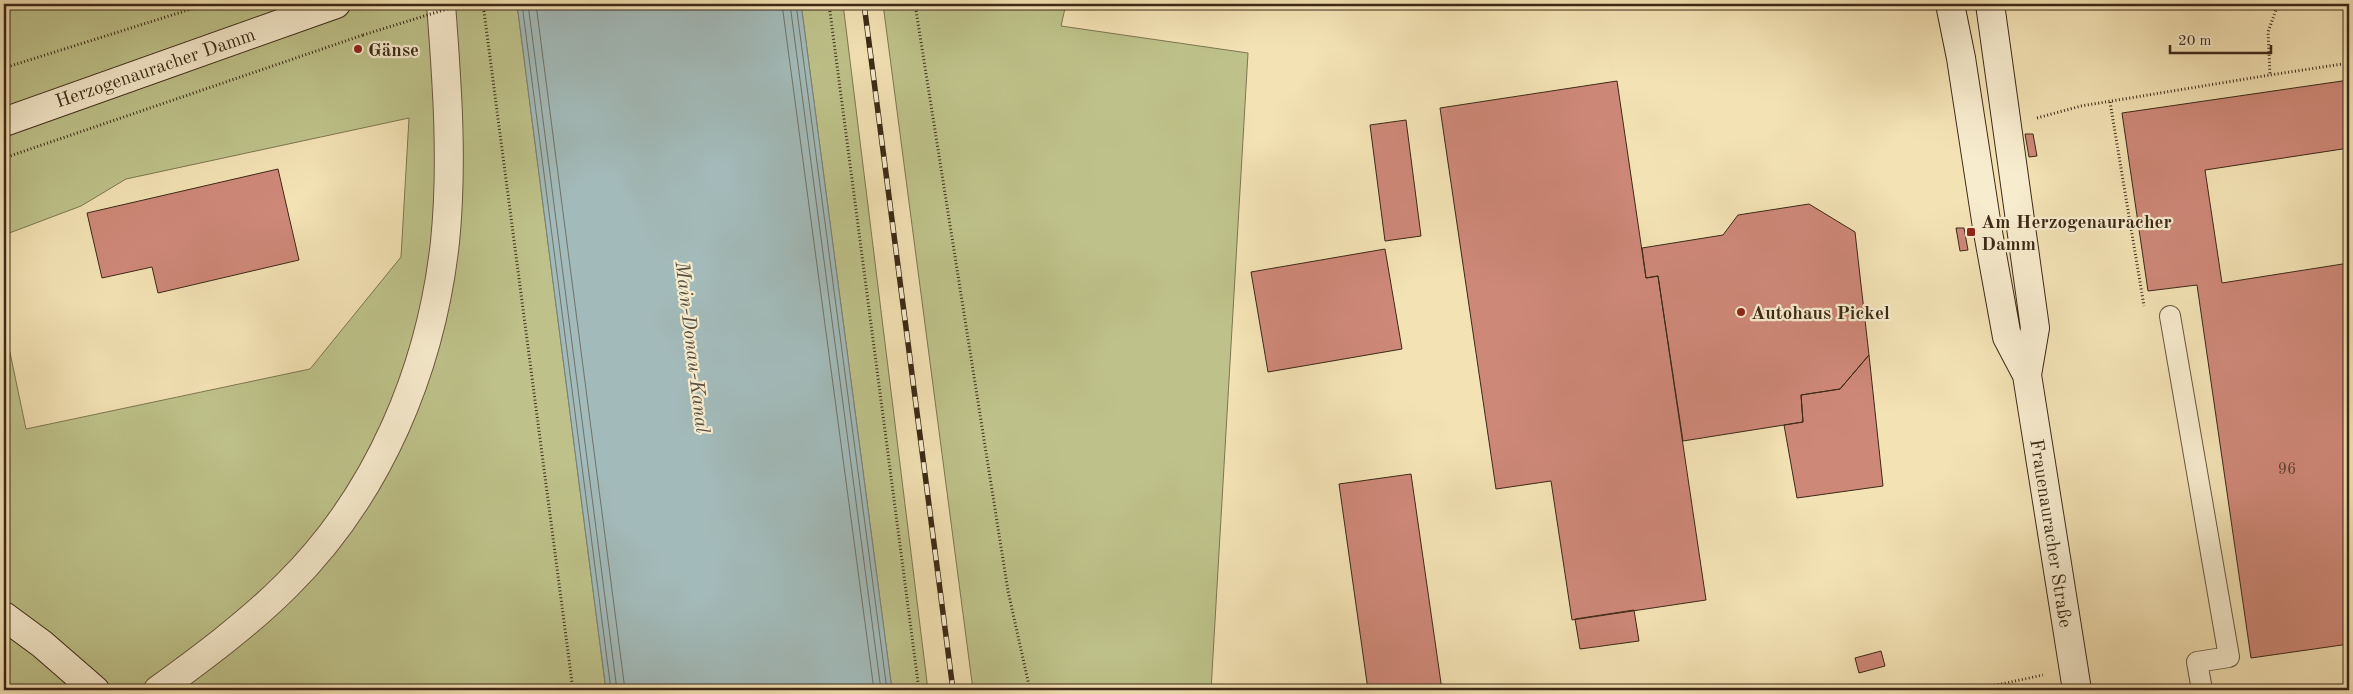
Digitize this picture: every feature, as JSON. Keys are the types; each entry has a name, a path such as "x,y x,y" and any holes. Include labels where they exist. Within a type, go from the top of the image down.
{"main road":[{"name":"Herzogenauracher Damm","path":"4,122 50,104 336,4"},
{"path":"158,690 240,626 293,578 328,538 361,491 397,426 432,317 445,242 448,176 447,76 440,4"},
{"name":"Frauenauracher Straße","path":"1950,4 1963,68 1987,227 2007,337 2027,375"},
{"name":"Frauenauracher Straße","path":"1990,4 2035,328 2027,375 2075,679"},
{"path":"4,113 50,104"},
{"path":"4,616 42,644 95,690"}],"lane":[{"path":"2170,316 2229,657 2197,662 2202,690"}],"path":[{"path":"4,68 207,4"},
{"path":"4,158 363,35 463,4"},
{"path":"483,4 573,690"},
{"path":"830,4 919,690"},
{"path":"915,4 1008,591 1030,690"},
{"path":"2270,74 2268,32 2278,4"},
{"path":"2039,117 2081,106 2270,74 2349,63"},
{"path":"2110,102 2145,313 2170,310 2170,316"},
{"path":"1974,690 2075,679"}],"green space":[{"path":"4,4 517,4 606,690 4,690 4,324 26,429 310,369 401,257 409,118 126,179 81,206 4,235"},
{"path":"801,4 843,4 928,690 892,690"},
{"path":"883,4 1066,4 1061,26 1248,53 1211,690 973,690"}],"water":[{"name":"Main-Donau-Kanal","path":"517,4 801,4 892,690 606,690"}],"building":[{"path":"2349,80 2349,148 2205,170 2222,283 2349,263 2349,644 2251,658 2197,285 2148,291 2122,113"},
{"path":"1617,81 1646,278 1658,276 1706,600 1572,620 1551,481 1496,489 1440,108"},
{"path":"1406,120 1421,236 1385,241 1370,125"},
{"path":"2025,134 2033,134 2037,156 2029,157"},
{"path":"278,169 299,260 158,293 152,267 102,278 87,213"},
{"path":"1809,204 1855,232 1869,355 1840,389 1801,395 1803,422 1683,441 1658,276 1646,278 1642,248 1723,235 1738,215"},
{"path":"1956,228 1964,228 1968,250 1960,251"},
{"path":"1385,249 1402,349 1268,372 1251,272"},
{"path":"1869,355 1883,486 1797,498 1784,425 1803,422 1801,395 1840,389"},
{"path":"1411,474 1442,690 1368,690 1339,484"},
{"path":"1634,610 1639,641 1580,649 1575,619"},
{"path":"1881,651 1885,666 1859,673 1855,658"}],"railway":[{"path":"864,4 953,690"}],"place":[{"name":"Gänse","path":"358,49"},
{"name":"Am Herzogenauracher Damm","path":"1971,232"},
{"name":"Autohaus Pickel","path":"1741,312"}]}
